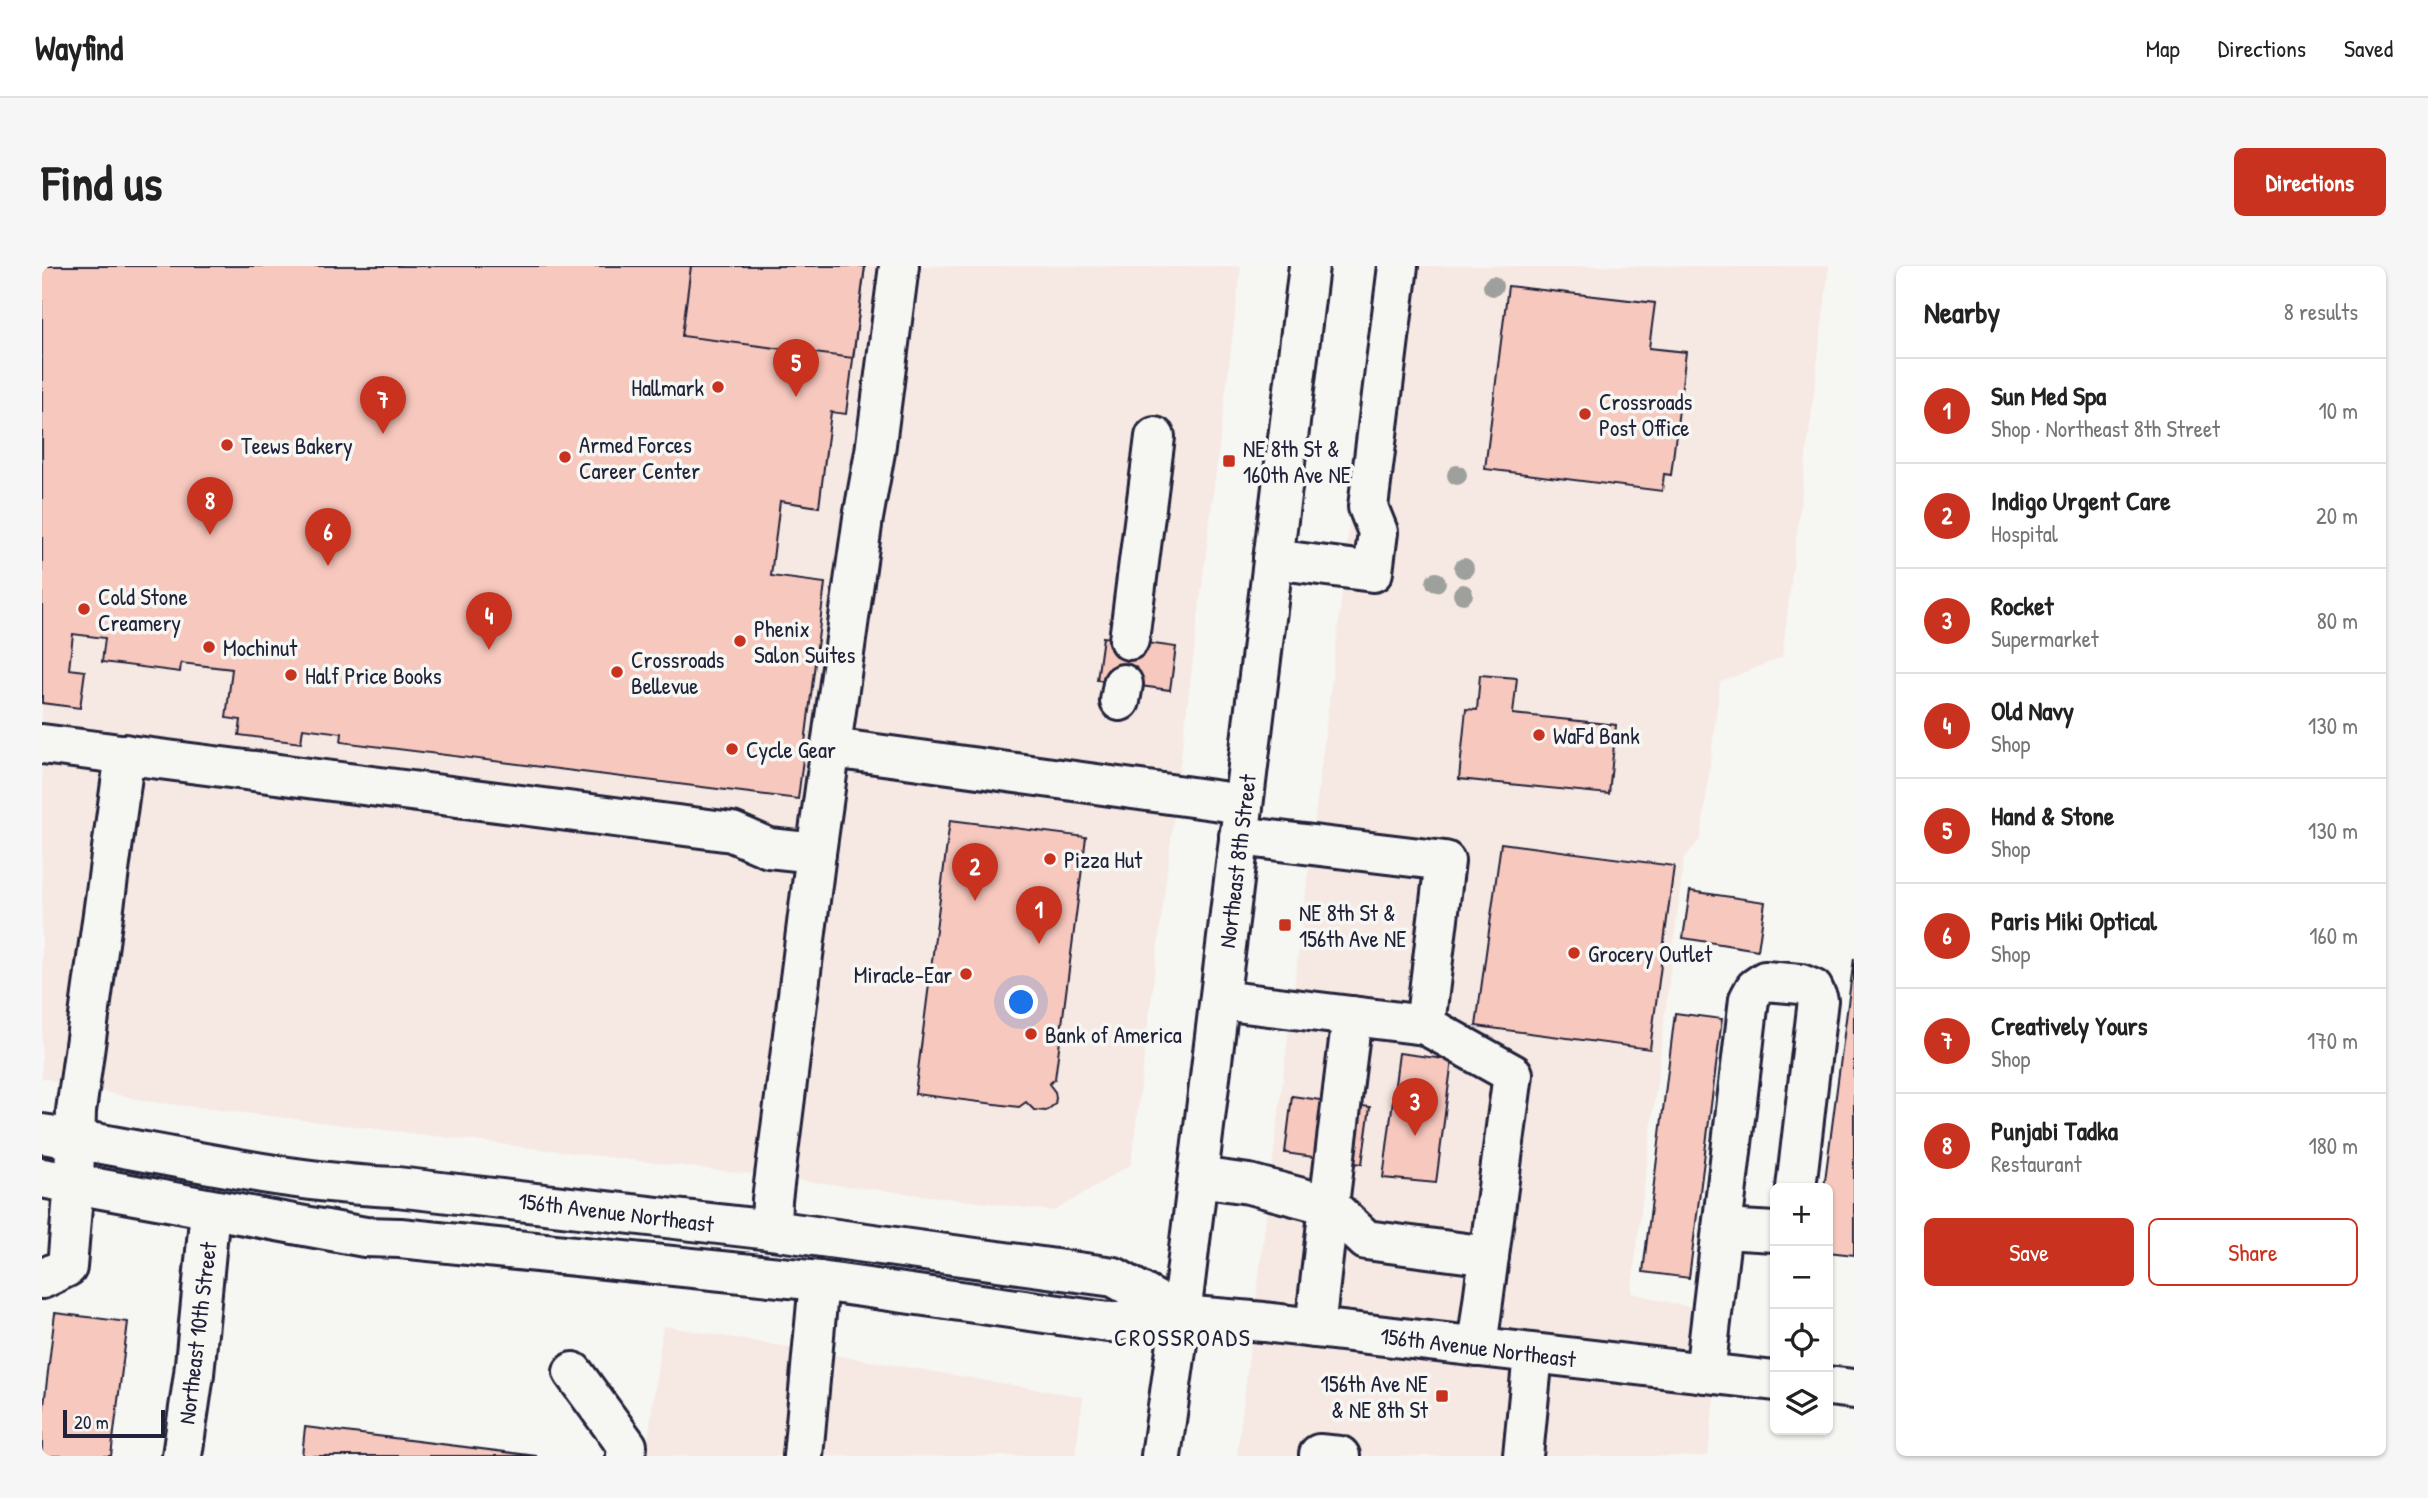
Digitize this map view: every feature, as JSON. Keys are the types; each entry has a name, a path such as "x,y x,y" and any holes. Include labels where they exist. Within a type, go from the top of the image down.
{"main road":[{"path":"771,1230 774,1186 816,853 863,518 875,452 899,266"},
{"name":"Northeast 8th Street","path":"1161,1456 1181,1315 1309,266"},
{"path":"1273,559 1373,572 1378,532 1368,507 1398,266"},
{"path":"1129,640 1155,437"},
{"path":"42,744 733,832 769,848 816,853"},
{"path":"832,748 1241,820 1445,861 1425,1025"},
{"path":"42,1279 67,1267 58,1180 59,1136 76,1111 125,754"},
{"path":"1705,1373 1749,999 1755,988 1765,981 1801,984 1812,989 1818,1000 1797,1183"},
{"path":"1220,1000 1425,1025 1513,1074 1477,1347"},
{"path":"1315,1328 1352,1016"},
{"name":"156th Avenue Northeast","path":"59,1136 212,1164 355,1185 397,1187 771,1230 1114,1277 1181,1315"},
{"path":"1198,1177 1249,1184 1329,1205 1366,1240 1489,1256"},
{"name":"156th Avenue Northeast","path":"58,1180 365,1237 413,1239 819,1281 1108,1322 1181,1315 1770,1380"},
{"name":"Northeast 10th Street","path":"182,1456 194,1374 211,1210"},
{"path":"1722,1228 1770,1232"},
{"path":"803,1456 819,1281"},
{"path":"1522,1456 1533,1354"},
{"path":"573,1372 627,1446 626,1456"},
{"path":"1833,1387 1854,1389"},
{"path":"1319,1456 1340,1456"}],"shaded area":[{"name":"Crossroads Bellevue","path":"42,266 1241,266 1131,1164 1054,1211 146,1101 42,1078"},
{"path":"1376,266 1829,266 1782,657 1720,682 1701,838 1684,858 1631,1293 1722,1315 1708,1456 1237,1456 1340,612"},
{"path":"663,1326 1083,1397 1075,1456 646,1456"}],"building":[{"path":"42,266 865,266 846,414 831,412 819,507 780,501 771,576 825,583 798,799 341,742 342,733 303,728 301,743 239,735 241,720 226,718 232,669 181,663 180,672 102,662 105,638 73,634 69,669 85,671 80,708 42,703"},
{"path":"691,266 865,266 853,358 682,336"},
{"name":"Crossroads Post Office","path":"1508,286 1655,303 1649,348 1686,352 1671,475 1664,474 1662,491 1485,469"},
{"path":"1103,637 1176,647 1170,690 1097,680"},
{"name":"WaFd Bank","path":"1480,675 1517,678 1513,714 1616,725 1609,794 1459,779 1466,709 1477,710"},
{"path":"950,820 1086,837 1055,1079 1049,1084 1056,1098 1055,1104 1046,1111 1034,1110 1026,1102 1019,1107 915,1094"},
{"name":"Grocery Outlet","path":"1501,843 1674,866 1650,1049 1476,1026"},
{"path":"1690,891 1765,902 1758,950 1683,938"},
{"path":"1854,958 1854,1255 1833,1253 1833,1183 1825,1183"},
{"path":"1675,1013 1722,1019 1689,1278 1643,1272"},
{"path":"1399,1053 1452,1060 1436,1183 1383,1178"},
{"path":"1292,1096 1370,1107 1362,1164 1285,1153"},
{"path":"55,1313 128,1322 111,1456 42,1456 42,1422"},
{"path":"305,1427 537,1456 302,1456"}],"place":[{"name":"Hallmark","path":"718,387"},
{"name":"Hand & Stone","path":"796,397"},
{"name":"Crossroads Post Office","path":"1585,414"},
{"name":"Creatively Yours","path":"383,434"},
{"name":"Teews Bakery","path":"227,445"},
{"name":"Armed Forces Career Center","path":"565,457"},
{"name":"NE 8th St & 160th Ave NE","path":"1229,461"},
{"name":"Punjabi Tadka","path":"210,535"},
{"name":"Paris Miki Optical","path":"328,566"},
{"name":"Cold Stone Creamery","path":"84,609"},
{"name":"Phenix Salon Suites","path":"740,641"},
{"name":"Mochinut","path":"209,647"},
{"name":"Old Navy","path":"489,650"},
{"name":"Crossroads Bellevue","path":"617,672"},
{"name":"Half Price Books","path":"291,675"},
{"name":"WaFd Bank","path":"1539,735"},
{"name":"Cycle Gear","path":"732,749"},
{"name":"Pizza Hut","path":"1050,859"},
{"name":"Indigo Urgent Care","path":"975,901"},
{"name":"NE 8th St & 156th Ave NE","path":"1285,925"},
{"name":"Sun Med Spa","path":"1039,944"},
{"name":"Grocery Outlet","path":"1574,953"},
{"name":"Miracle-Ear","path":"966,974"},
{"name":"Bank of America","path":"1031,1034"},
{"name":"Rocket","path":"1415,1136"},
{"name":"156th Ave NE & NE 8th St","path":"1442,1396"}],"district":[{"name":"CROSSROADS","path":"1183,1337"}]}
